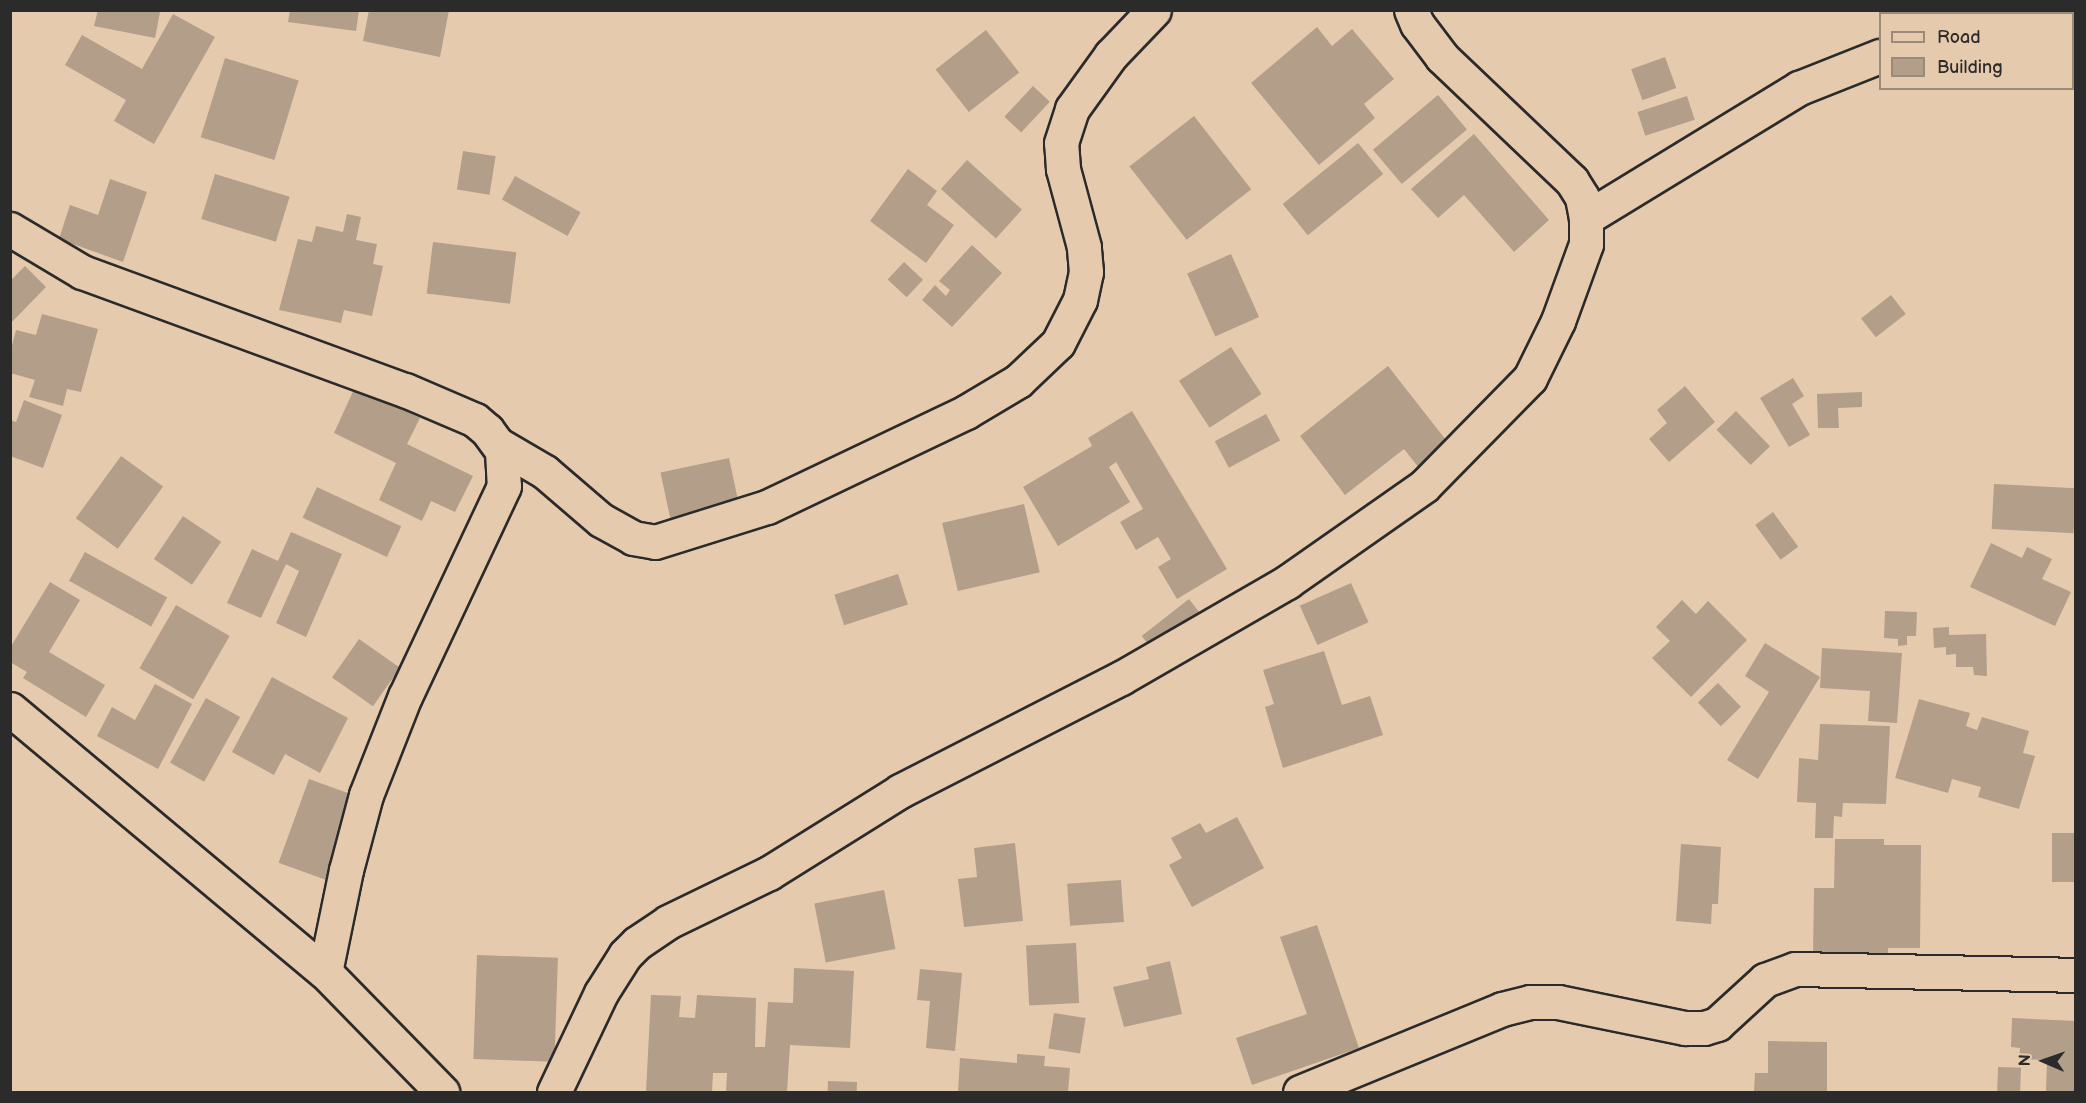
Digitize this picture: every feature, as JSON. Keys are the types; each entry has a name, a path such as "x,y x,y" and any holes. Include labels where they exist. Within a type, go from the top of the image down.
{"street":[{"path":"499,445 545,472 611,526 633,538 655,542 767,507 966,412 1018,381 1058,343 1080,300 1084,281 1084,247 1063,169 1061,143 1072,109 1111,55 1154,10"},
{"path":"555,1092 601,993 625,955 637,944 668,922 769,873 900,791 1121,678 1287,582 1424,486 1530,378 1558,321 1586,244 1587,218 1582,196 1572,181 1442,57 1417,24 1411,10"},
{"path":"1587,218 1799,88 1879,57"},
{"path":"10,229 82,273 405,390 475,420 499,445 504,459 504,486 405,696 366,795 346,870 325,972"},
{"path":"10,709 325,972 442,1092"},
{"path":"1300,1092 1502,1009 1530,1002 1558,1002 1685,1028 1704,1028 1717,1024 1765,980 1795,969 2076,975"}],"building":[{"path":"98,10 160,12 155,38 94,26"},
{"path":"290,10 359,10 356,31 288,22"},
{"path":"369,10 449,10 440,57 363,41"},
{"path":"173,14 215,37 154,144 114,121 126,100 65,65 82,35 142,69"},
{"path":"1317,27 1332,46 1352,29 1394,79 1364,104 1375,118 1319,165 1251,83"},
{"path":"986,30 1019,73 969,112 936,69"},
{"path":"1665,57 1676,88 1642,100 1631,69"},
{"path":"225,58 299,81 274,160 201,137"},
{"path":"1033,86 1050,102 1021,132 1004,117"},
{"path":"1438,95 1467,129 1402,184 1373,150"},
{"path":"1687,96 1695,120 1645,136 1638,112"},
{"path":"1194,116 1251,189 1187,240 1129,166"},
{"path":"1474,134 1549,220 1514,252 1464,195 1438,218 1411,189"},
{"path":"1358,143 1383,174 1308,235 1283,204"},
{"path":"463,151 496,156 489,195 457,190"},
{"path":"967,160 1022,210 996,238 941,189"},
{"path":"908,169 937,191 927,205 954,225 926,263 870,221"},
{"path":"215,174 290,197 276,242 201,219"},
{"path":"515,176 581,212 568,236 502,200"},
{"path":"110,179 147,192 123,262 59,239 70,205 98,215"},
{"path":"347,214 361,217 356,240 377,244 373,264 383,266 372,316 344,310 341,323 279,310 298,239 312,242 316,226 343,232"},
{"path":"433,242 516,252 510,304 427,294"},
{"path":"972,245 1002,273 952,327 922,300 935,285 946,296 950,290 939,281"},
{"path":"1231,254 1259,317 1215,337 1187,274"},
{"path":"904,262 923,280 907,297 888,280"},
{"path":"25,266 46,287 10,324 10,281"},
{"path":"1891,295 1906,314 1876,337 1861,318"},
{"path":"42,314 98,329 81,392 67,389 63,406 29,397 35,380 10,373 10,353 16,330 36,335"},
{"path":"1231,347 1261,394 1210,428 1179,381"},
{"path":"1388,366 1453,449 1423,473 1404,449 1345,495 1300,436"},
{"path":"1793,378 1804,396 1792,404 1810,435 1789,447 1760,398"},
{"path":"1685,386 1715,422 1669,462 1649,439 1667,423 1657,410"},
{"path":"355,387 420,418 407,444 473,476 455,512 431,501 422,521 379,500 396,463 334,433"},
{"path":"1862,392 1862,407 1838,408 1839,428 1818,428 1817,394"},
{"path":"24,400 62,415 43,468 10,456 10,420 16,422"},
{"path":"1132,411 1227,569 1177,599 1158,567 1171,559 1158,537 1136,550 1120,522 1143,509 1116,462 1109,467 1130,502 1058,546 1023,487 1092,446 1088,438"},
{"path":"1736,411 1770,446 1751,465 1717,430"},
{"path":"1266,414 1280,440 1229,468 1215,441"},
{"path":"121,456 163,487 118,549 76,518"},
{"path":"729,458 740,512 672,526 661,473"},
{"path":"1994,484 2076,488 2074,533 1992,529"},
{"path":"317,487 401,526 387,557 303,518"},
{"path":"1024,504 1040,572 958,591 942,523"},
{"path":"1773,512 1798,547 1780,560 1755,525"},
{"path":"183,516 221,542 192,585 154,559"},
{"path":"291,532 342,554 306,637 276,623 299,571 286,564 261,618 227,603 252,549 278,561"},
{"path":"1991,543 2022,558 2027,547 2052,559 2042,579 2071,592 2055,626 1970,587"},
{"path":"85,552 167,598 151,626 69,581"},
{"path":"898,574 908,604 844,625 834,595"},
{"path":"50,582 80,600 49,652 105,685 86,717 23,678 27,672 10,662 10,648"},
{"path":"1351,583 1368,622 1317,645 1300,606"},
{"path":"1189,599 1200,613 1153,650 1142,636"},
{"path":"1682,600 1696,614 1708,601 1747,640 1691,697 1652,658 1670,641 1656,627"},
{"path":"176,605 230,636 193,699 140,668"},
{"path":"1885,611 1917,612 1916,636 1907,636 1907,645 1898,646 1898,639 1884,638"},
{"path":"1949,627 1949,635 1986,634 1987,676 1974,675 1973,667 1956,667 1956,654 1946,655 1946,647 1934,648 1933,628"},
{"path":"359,639 400,668 373,706 332,678"},
{"path":"1765,643 1820,677 1758,779 1727,760 1769,692 1745,676"},
{"path":"1822,648 1902,653 1897,723 1868,721 1870,691 1820,688"},
{"path":"1324,651 1342,705 1370,696 1383,735 1283,768 1265,707 1274,704 1263,670"},
{"path":"272,677 348,718 320,773 285,754 274,775 232,752"},
{"path":"1718,683 1741,707 1721,726 1698,702"},
{"path":"155,684 192,704 158,769 97,736 112,707 135,720"},
{"path":"206,698 240,717 204,782 170,763"},
{"path":"1919,699 1970,713 1966,726 1977,730 1982,717 2029,731 2023,753 2035,756 2019,809 1978,797 1981,787 1952,779 1948,793 1895,778"},
{"path":"1820,724 1890,726 1886,804 1843,803 1842,817 1834,816 1833,838 1815,838 1816,803 1797,802 1799,758 1818,760"},
{"path":"309,779 356,796 326,880 279,863"},
{"path":"1237,817 1264,868 1192,907 1169,865 1182,858 1171,838 1200,823 1206,833"},
{"path":"2052,833 2076,833 2076,882 2052,882"},
{"path":"1835,839 1884,839 1884,845 1921,845 1920,948 1888,948 1888,960 1813,959 1814,888 1834,888"},
{"path":"1015,843 1023,921 964,927 958,879 977,877 974,848"},
{"path":"1681,844 1721,847 1718,904 1712,904 1711,924 1676,921"},
{"path":"1121,880 1124,922 1070,926 1067,884"},
{"path":"884,890 895,949 826,962 814,904"},
{"path":"1317,925 1359,1048 1252,1085 1236,1038 1307,1014 1280,937"},
{"path":"1076,943 1079,1003 1029,1006 1026,946"},
{"path":"477,955 558,958 554,1062 473,1059"},
{"path":"1170,961 1182,1014 1124,1027 1113,987 1149,979 1146,967"},
{"path":"794,968 854,971 850,1048 790,1045 787,1092 726,1092 727,1073 713,1073 712,1092 646,1092 651,995 681,996 679,1017 695,1018 697,995 756,998 755,1047 765,1047 768,1002 793,1003"},
{"path":"920,969 962,973 955,1051 926,1048 930,1001 917,1000"},
{"path":"1054,1013 1086,1018 1080,1054 1048,1049"},
{"path":"2012,1018 2076,1021 2076,1092 2046,1092 2047,1060 2019,1059 2020,1048 2011,1047"},
{"path":"1768,1041 1827,1042 1827,1092 1754,1092 1755,1073 1768,1073"},
{"path":"1017,1054 1045,1056 1044,1066 1070,1068 1068,1092 958,1092 960,1058 1017,1063"},
{"path":"1998,1067 2021,1068 2020,1092 1997,1092"},
{"path":"828,1081 857,1082 857,1092 828,1092"}]}
